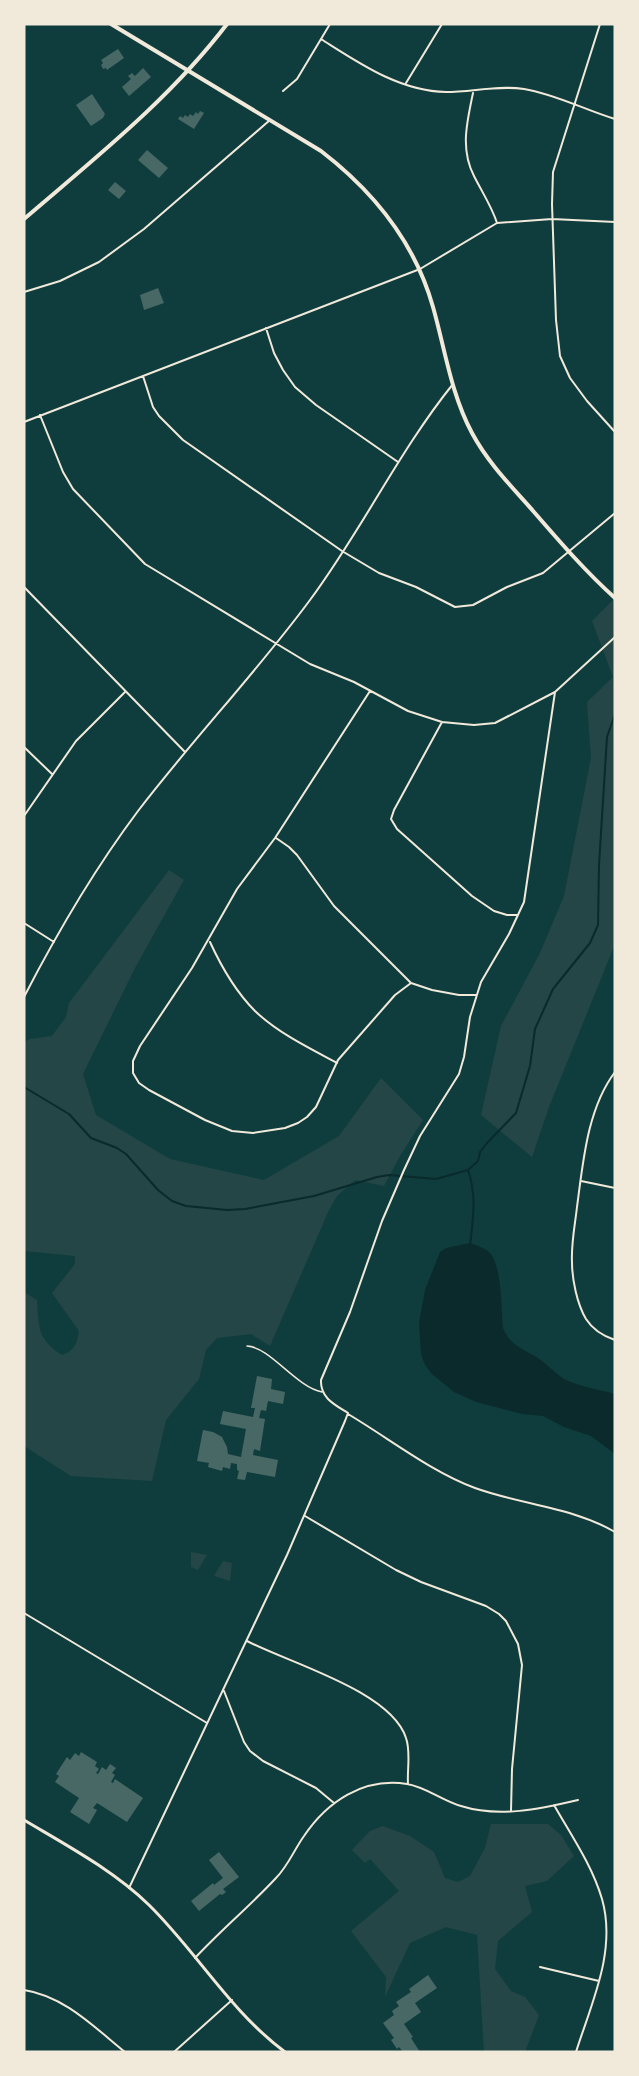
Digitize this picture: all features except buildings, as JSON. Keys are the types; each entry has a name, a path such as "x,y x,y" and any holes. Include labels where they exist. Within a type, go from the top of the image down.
{"main road":[{"path":"111,24 321,150 359,183 392,222 420,269 433,306 461,410 485,454 569,552 615,598"},
{"path":"24,219 163,98 227,24"}],"street":[{"path":"283,91 297,80 330,24"},
{"path":"405,84 442,24"},
{"path":"600,24 554,172 552,219 556,320 561,356 573,384 615,432"},
{"path":"321,39 375,72 430,91 473,92 496,87 521,89 541,93 615,119"},
{"path":"473,92 465,133 466,154 473,175 497,223"},
{"path":"24,292 60,281 99,262 144,229 270,120"},
{"path":"24,422 420,269 497,223 552,219 615,222"},
{"path":"266,328 274,353 295,387 316,405 398,462"},
{"path":"143,376 153,407 171,430 284,513 342,551 379,573 416,587 451,606 462,608 473,605 507,587 543,573 615,513"},
{"path":"24,997 54,942 124,832 311,599 427,416 453,384"},
{"path":"40,415 72,489 133,553 159,574 310,664 354,682 408,711 442,722 474,725 495,723 555,692 615,637"},
{"path":"24,586 186,753"},
{"path":"370,691 275,838 237,889 209,940 137,1052 132,1069 139,1083 149,1090 232,1131 253,1133 285,1128 307,1117 316,1107 337,1063 395,995 411,983"},
{"path":"24,816 88,727 125,692"},
{"path":"555,692 526,890 517,915 484,976 477,995 470,1017 459,1074 420,1137 399,1180 350,1312 320,1384 322,1392 329,1400 348,1413 434,1467 472,1487 577,1515 615,1532"},
{"path":"442,722 391,819 397,829 479,903 494,911 517,915"},
{"path":"24,747 52,774"},
{"path":"275,838 297,855 334,906 411,983 432,990 477,995"},
{"path":"24,922 54,942"},
{"path":"209,940 236,987 256,1011 294,1039 337,1063"},
{"path":"615,1072 605,1086 598,1104 580,1181 572,1255 582,1312 590,1325 600,1334 615,1340"},
{"path":"580,1181 615,1188"},
{"path":"129,1888 305,1516 348,1413"},
{"path":"305,1516 396,1570 421,1582 486,1606 500,1614 506,1621 518,1644 522,1665 512,1769 511,1811"},
{"path":"24,1613 207,1723"},
{"path":"247,1641 361,1693 384,1708 399,1724 406,1739 408,1784"},
{"path":"223,1689 250,1751 263,1761 316,1788 334,1803"},
{"path":"195,1958 277,1877 312,1824 348,1793 369,1786 408,1784 472,1809 491,1812 530,1810 578,1800"},
{"path":"554,1805 581,1852 602,1901 606,1934 599,1981 576,2052"},
{"path":"24,1820 129,1888 154,1910 255,2025 285,2052"},
{"path":"540,1967 599,1981"},
{"path":"24,1990 46,1995 59,2001 125,2052"},
{"path":"174,2052 232,2000"}],"lane":[{"path":"247,1346 257,1348 306,1386 322,1392"}],"shaded area":[{"path":"615,598 615,944 549,1107 532,1157 481,1115 501,1026 540,953 564,896 591,758 587,702 613,677 592,621"},
{"path":"169,870 184,880 135,968 83,1074 96,1115 170,1159 264,1180 339,1136 381,1078 423,1120 384,1186 355,1180 337,1196 270,1346 251,1334 217,1338 206,1350 199,1379 166,1420 152,1481 71,1476 24,1446 24,1292 37,1300 41,1332 48,1343 62,1355 74,1346 79,1331 52,1293 75,1264 75,1256 24,1251 24,1042 52,1036 66,1017 69,1003"},
{"path":"470,1243 487,1250 495,1261 499,1279 503,1328 510,1340 564,1379 615,1394 615,1454 591,1436 564,1427 543,1416 522,1414 476,1402 454,1392 432,1374 425,1365 421,1354 419,1323 425,1290 440,1252 446,1248"},
{"path":"191,1552 207,1555 198,1570 191,1567"},
{"path":"223,1561 232,1563 230,1581 214,1576"},
{"path":"491,1824 548,1824 561,1835 574,1856 547,1881 525,1886 532,1912 498,1941 495,1969 511,1991 525,1997 539,2015 525,2052 484,2052 477,1935 446,1927 410,1943 385,1997 386,1977 351,1931 399,1891 370,1859 365,1863 352,1850 370,1831 383,1826 410,1836 434,1852 445,1878 458,1882 470,1876 485,1848"}],"waterway":[{"path":"24,1087 69,1114 91,1138 126,1154 158,1190 172,1201 186,1206 227,1210 245,1209 314,1196 377,1177 389,1175 436,1179 468,1170 478,1161 480,1152 487,1143 516,1113 530,1066 535,1029 553,989 590,943 598,925 599,865 607,737 615,714"},
{"path":"468,1170 473,1198 470,1246"}]}
